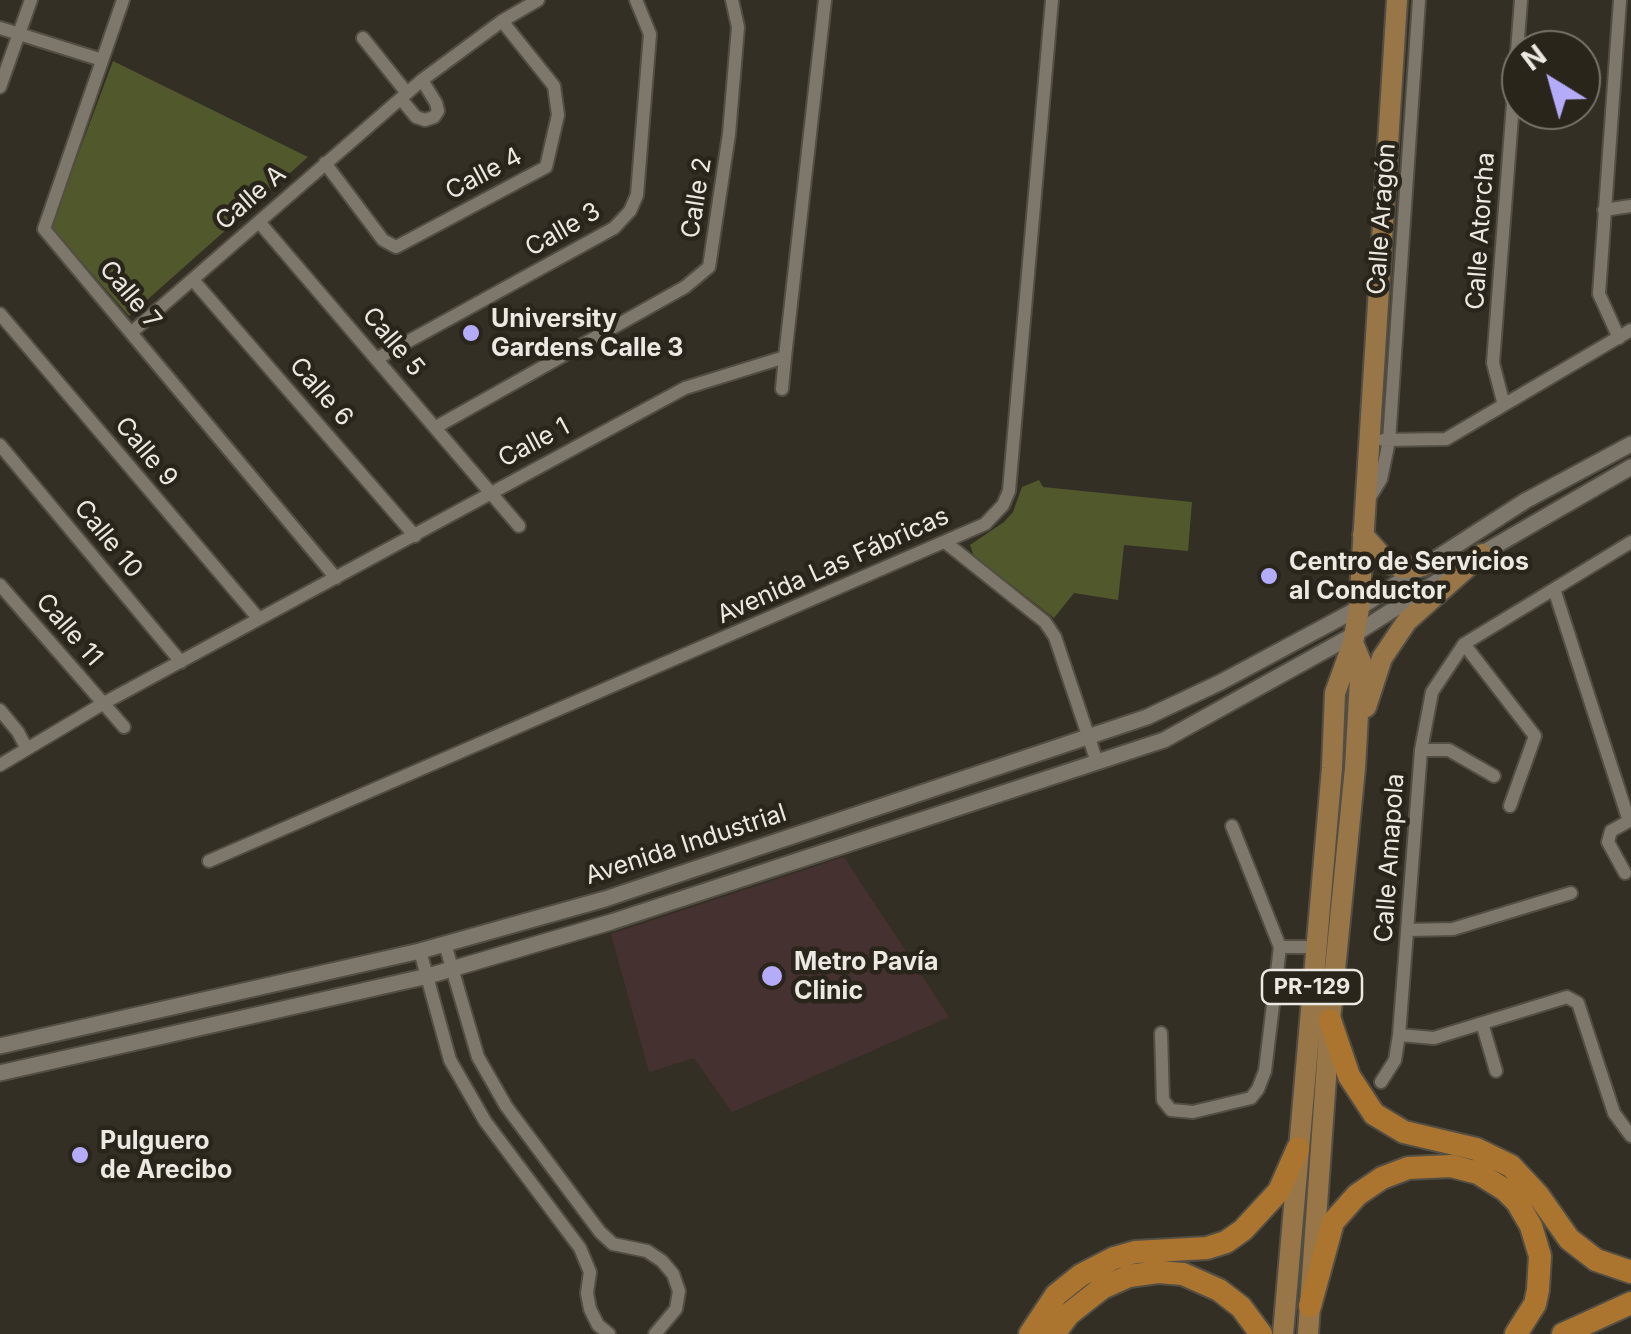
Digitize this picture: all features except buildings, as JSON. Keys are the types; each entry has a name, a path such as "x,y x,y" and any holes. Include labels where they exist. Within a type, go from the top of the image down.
{"highway":[{"path":"1330,1020 1349,1076 1374,1114 1404,1132 1476,1149 1510,1166 1530,1186 1569,1240 1596,1260 1631,1272"},
{"path":"1030,1334 1042,1310 1056,1295 1104,1263 1135,1252 1207,1248 1226,1242 1243,1230 1280,1190 1298,1148"},
{"path":"1310,1306 1333,1222 1357,1195 1382,1178 1408,1168 1451,1166 1478,1173 1504,1190 1517,1202 1531,1226 1540,1256 1538,1290 1535,1304 1516,1334"},
{"path":"1054,1334 1069,1314 1102,1288 1129,1276 1158,1272 1183,1274 1219,1290 1241,1307 1262,1334"},
{"path":"1563,1334 1631,1303"}],"main road":[{"name":"PR-129","path":"1284,1334 1336,693 1354,638 1366,503 1379,439 1396,0"},
{"path":"1363,535 1388,563 1403,568 1422,566"},
{"path":"1355,768 1365,709 1382,658 1408,621 1482,554"},
{"name":"PR-129","path":"1308,1334 1330,1020 1355,768 1361,662 1354,638"}],"street":[{"path":"0,87 32,0"},
{"name":"Calle 7","path":"122,0 44,229 336,578"},
{"name":"Calle A","path":"132,332 422,80 502,21 538,0"},
{"name":"Calle 3","path":"378,358 614,228 630,212 637,195 650,34 636,0"},
{"name":"Calle 2","path":"436,427 685,287 709,267 731,116 738,26 732,0"},
{"path":"782,389 825,0"},
{"name":"Avenida Las Fábricas","path":"209,862 985,524 1003,505 1009,491 1052,0"},
{"name":"Calle Aragón","path":"1379,439 1420,0"},
{"name":"Calle Atorcha","path":"1504,405 1493,363 1520,0"},
{"path":"1379,439 1446,439 1625,334 1599,294 1620,0"},
{"name":"Calle 4","path":"325,163 383,240 396,247 546,167 558,115 554,86 502,21"},
{"path":"0,28 102,60"},
{"path":"363,38 416,117 424,120 438,111 422,80"},
{"path":"1604,210 1631,206"},
{"name":"Calle 5","path":"259,222 519,526"},
{"name":"Calle 6","path":"193,280 414,536"},
{"name":"Calle 9","path":"0,314 260,618"},
{"name":"Calle 1","path":"0,765 104,703 685,388 785,357"},
{"name":"Avenida Industrial","path":"0,1046 445,944 604,899 1089,738 1175,706 1359,608 1525,500 1631,444"},
{"name":"Calle 10","path":"0,445 181,662"},
{"name":"Avenida Industrial","path":"0,1073 428,976 611,922 1164,740 1354,638 1482,554 1631,467"},
{"path":"944,542 1045,622 1055,636 1097,762"},
{"name":"Calle Amapola","path":"1381,1082 1395,1060 1399,1035 1421,750 1432,692 1464,644 1631,542"},
{"name":"Calle 11","path":"0,585 124,726"},
{"path":"1554,589 1629,820 1611,832 1608,842 1625,873"},
{"path":"1464,644 1534,736 1510,806"},
{"path":"0,710 27,750"},
{"path":"1421,750 1449,750 1494,776"},
{"path":"1160,1033 1163,1100 1171,1110 1193,1112 1252,1098 1265,1071 1280,947 1232,826"},
{"path":"1408,930 1452,929 1571,892"},
{"path":"445,944 478,1057 506,1106 600,1232 614,1244 647,1251 674,1274 678,1291 676,1310 655,1334"},
{"path":"1280,947 1315,947"},
{"path":"420,951 450,1060 485,1121 580,1248 590,1272 590,1309 598,1326 609,1334"},
{"path":"1399,1035 1434,1038 1566,996 1578,1002 1614,1114 1631,1136"},
{"path":"142,1014 146,1042"},
{"path":"1482,1023 1496,1071"}],"shaded area":[{"name":"Metro Pavía Clinic","path":"844,857 949,1017 732,1112 694,1058 649,1072 611,934"}],"green space":[{"path":"113,61 308,157 129,316 51,227"},
{"path":"1039,480 1043,487 1192,502 1188,551 1124,545 1118,600 1074,593 1054,618 974,556 970,545 1004,522 1013,512 1022,487"}],"place":[{"name":"University Gardens Calle 3","path":"471,333"},
{"name":"Centro de Servicios al Conductor","path":"1269,576"},
{"name":"Metro Pavía Clinic","path":"772,976"},
{"name":"Pulguero de Arecibo","path":"80,1155"}]}
